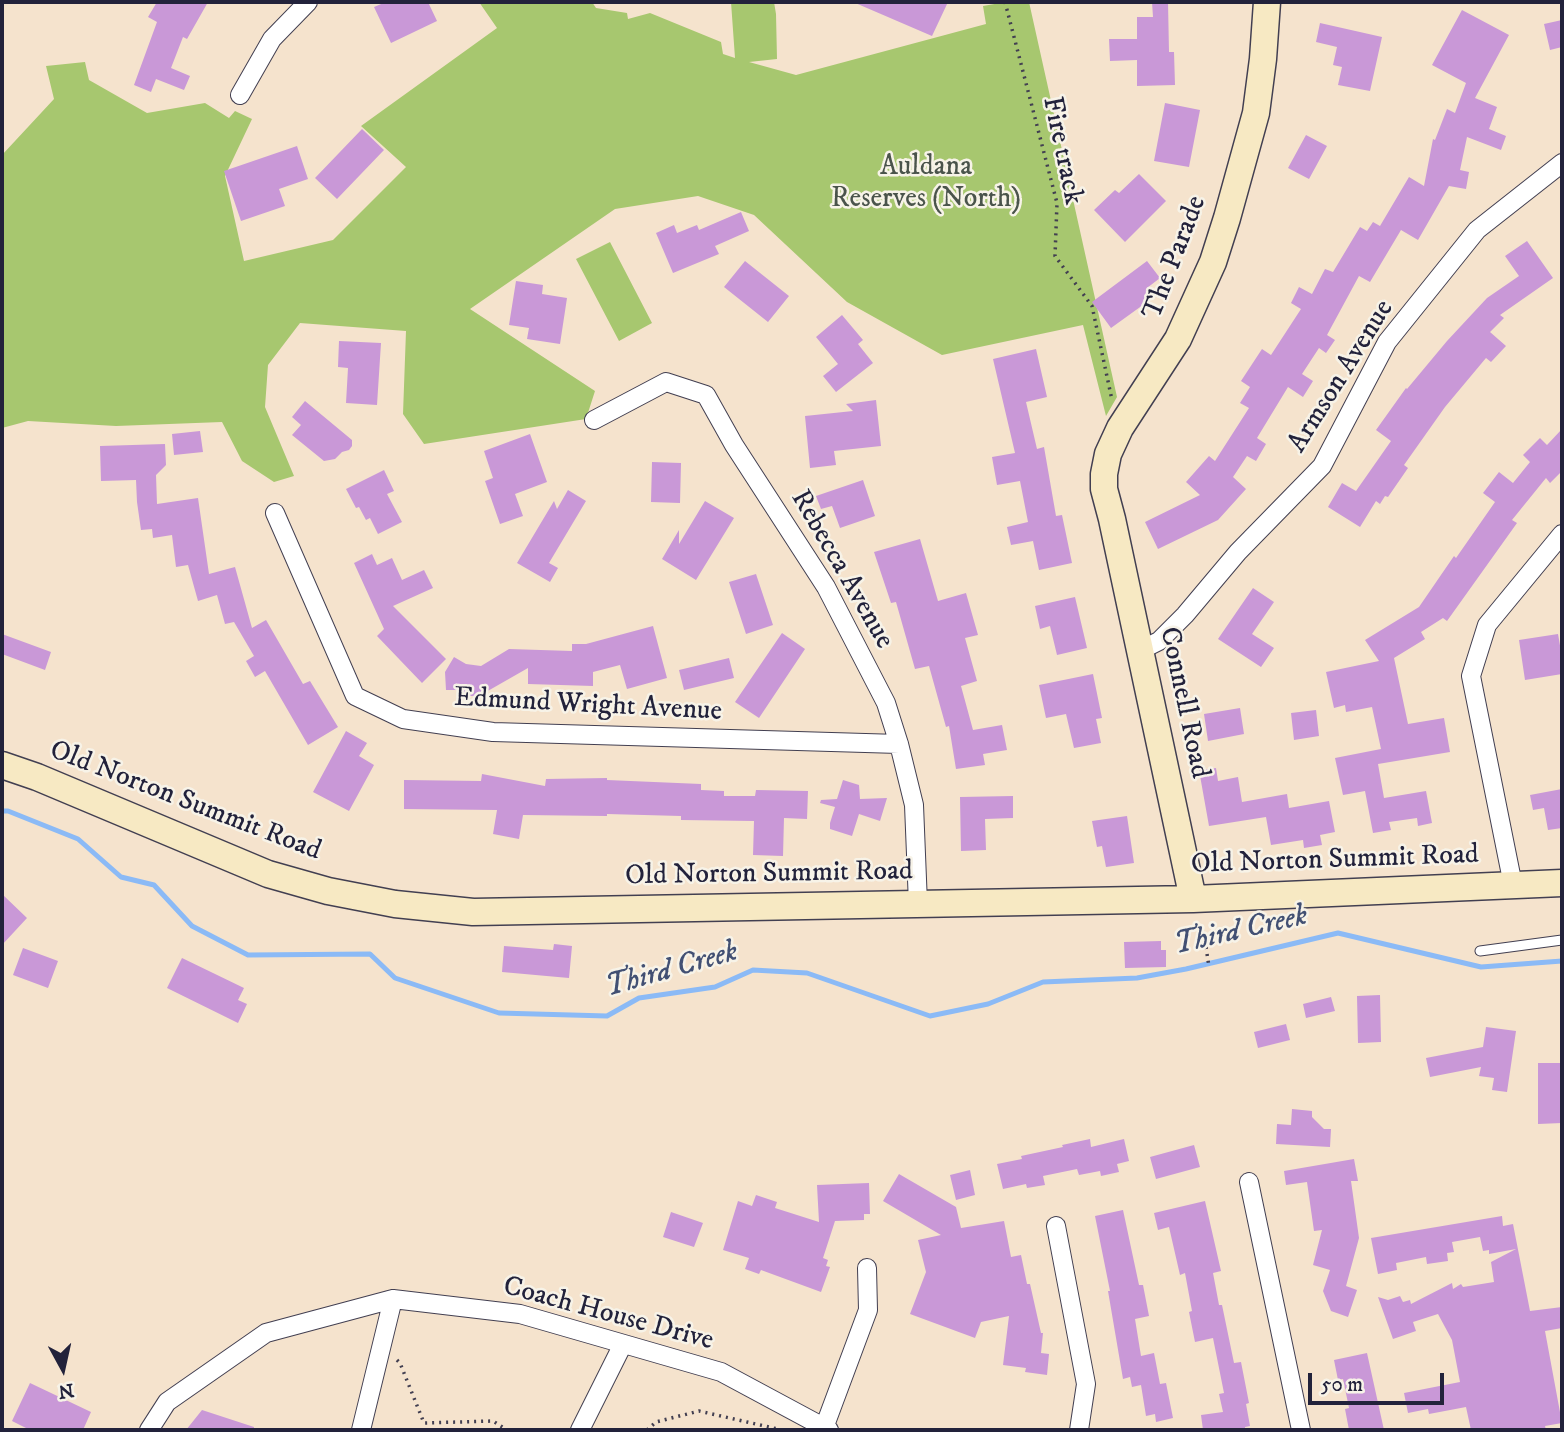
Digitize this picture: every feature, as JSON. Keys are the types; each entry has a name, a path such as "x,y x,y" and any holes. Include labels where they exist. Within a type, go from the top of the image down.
{"main road":[{"name":"The Parade","path":"1112,519 1104,489 1108,454 1120,428 1178,339 1213,262 1227,218 1255,113 1263,60 1267,2"},
{"name":"Connell Road","path":"1112,519 1193,899"},
{"name":"Old Norton Summit Road","path":"2,765 37,777 268,874 328,891 395,904 473,912 1193,899 1562,883"}],"street":[{"path":"240,95 272,39 308,2"},
{"name":"Armson Avenue","path":"1139,651 1159,641 1185,615 1238,552 1322,466 1387,342 1477,230 1562,163"},
{"name":"Rebecca Avenue","path":"594,420 666,382 706,395 734,446 826,587 886,703 914,805 918,904"},
{"name":"Edmund Wright Avenue","path":"275,513 355,696 402,719 493,732 899,744"},
{"path":"1513,885 1472,676 1487,625 1562,534"},
{"path":"1249,1182 1300,1430"},
{"path":"1056,1226 1086,1384 1079,1430"},
{"path":"827,1429 868,1310 867,1268"},
{"path":"361,1430 393,1299"},
{"name":"Coach House Drive","path":"149,1430 167,1402 266,1333 393,1299 520,1314 721,1372 827,1429"},
{"path":"580,1430 623,1344"}],"lane":[{"path":"1480,951 1562,940"}],"path":[{"name":"Fire track","path":"1005,2 1057,203 1055,256 1092,306 1113,404 1129,414"},
{"path":"1206,947 1209,967"},
{"path":"381,1348 401,1363 424,1423 492,1420 507,1430"},
{"path":"647,1430 656,1422 699,1411 782,1430"}],"green space":[{"name":"Auldana Reserves (North)","path":"479,2 592,2 596,8 627,13 628,19 650,13 721,42 723,54 735,58 731,2 774,2 777,59 749,62 796,75 986,24 983,6 1029,2 1117,397 1106,416 1083,325 942,355 847,302 754,215 698,196 615,209 470,309 595,391 586,419 424,444 403,414 406,331 300,323 268,365 265,407 294,476 274,482 242,461 222,422 116,426 28,421 2,428 2,155 54,99 46,66 85,62 89,80 147,113 205,103 229,118 235,111 252,119 225,176 244,261 333,240 406,167 361,126 497,28"},
{"path":"610,242 652,323 619,341 576,259"}],"building":[{"path":"157,2 208,2 187,39 183,37 171,68 190,76 184,90 156,79 151,92 134,85 157,22 148,17"},
{"path":"386,2 428,2 437,21 391,43 374,7"},
{"path":"853,2 948,2 932,36"},
{"path":"1152,2 1168,2 1169,52 1174,52 1175,85 1137,86 1137,60 1110,61 1109,39 1137,39 1137,17 1153,17"},
{"path":"1462,10 1509,35 1475,98 1497,107 1489,129 1506,136 1501,150 1467,137 1460,170 1469,172 1466,189 1449,186 1418,240 1401,230 1370,282 1359,276 1327,335 1335,340 1326,353 1319,348 1302,374 1313,381 1303,397 1288,387 1257,438 1266,444 1256,461 1247,456 1233,477 1246,489 1218,520 1158,549 1145,522 1200,495 1186,482 1209,456 1215,461 1249,408 1240,403 1250,387 1241,381 1262,349 1271,355 1301,309 1291,303 1299,287 1312,294 1325,269 1333,272 1360,227 1367,231 1373,222 1380,226 1409,177 1424,186 1433,139 1435,140 1447,109 1455,113 1466,83 1432,65"},
{"path":"1562,20 1562,47 1550,50 1544,24"},
{"path":"1320,23 1382,37 1370,91 1338,85 1342,67 1333,65 1337,47 1316,42"},
{"path":"1165,103 1200,110 1189,167 1154,161"},
{"path":"362,129 384,150 337,199 315,178"},
{"path":"1306,135 1327,146 1309,179 1288,168"},
{"path":"297,146 308,179 279,189 285,206 241,221 224,171"},
{"path":"1139,174 1166,201 1125,242 1094,210 1115,190 1119,193"},
{"path":"741,212 749,231 715,246 719,254 673,273 656,233 674,225 677,233 697,225 699,230"},
{"path":"1527,241 1553,278 1500,315 1504,318 1490,332 1506,346 1491,362 1486,358 1445,407 1404,465 1408,468 1388,497 1385,496 1380,504 1376,501 1360,527 1328,507 1342,483 1356,491 1391,441 1376,430 1406,388 1487,298 1519,276 1505,256"},
{"path":"745,261 789,296 768,322 724,287"},
{"path":"1147,261 1160,278 1147,288 1154,297 1111,328 1092,302"},
{"path":"516,281 543,285 542,294 567,298 560,344 527,339 529,328 509,325"},
{"path":"842,315 863,340 858,344 873,363 836,392 823,376 838,364 816,337"},
{"path":"339,341 381,343 377,405 346,403 348,368 338,367"},
{"path":"1036,349 1047,397 1026,402 1037,449 1044,447 1056,516 1062,515 1072,563 1039,570 1033,541 1011,545 1007,527 1028,522 1020,481 997,485 992,457 1015,453 993,359"},
{"path":"876,400 881,446 834,451 836,465 810,468 805,416 853,411 846,404"},
{"path":"305,401 352,440 349,450 342,452 335,459 324,461 292,435 301,425 292,417"},
{"path":"1562,429 1562,471 1550,483 1546,478 1512,520 1517,523 1447,621 1443,618 1421,632 1425,639 1394,658 1408,724 1444,718 1450,752 1378,764 1384,798 1426,791 1432,823 1418,826 1417,818 1389,822 1391,830 1373,833 1365,791 1343,795 1335,758 1381,749 1372,707 1346,712 1345,705 1334,708 1326,672 1379,661 1365,640 1419,607 1495,502 1483,493 1499,472 1513,483 1530,462 1523,455 1540,438 1547,445"},
{"path":"200,431 203,452 174,455 172,434"},
{"path":"530,434 547,482 515,494 523,516 500,524 485,481 493,478 484,451"},
{"path":"165,444 166,465 156,475 157,504 198,498 209,574 235,567 252,628 266,620 303,684 310,681 338,727 308,745 265,671 255,677 246,661 254,656 234,622 225,624 217,595 198,601 188,565 176,567 172,535 153,538 152,529 141,530 136,480 101,481 100,446"},
{"path":"652,462 681,463 680,503 651,502"},
{"path":"384,470 394,491 387,494 402,522 378,534 370,518 366,520 359,507 356,508 346,489"},
{"path":"863,480 875,516 840,528 832,506 821,509 816,496"},
{"path":"568,490 586,501 549,563 558,568 550,582 517,563 554,501 557,509"},
{"path":"705,501 734,518 696,580 662,559 679,530 679,544"},
{"path":"920,539 938,601 966,593 978,635 965,638 977,681 961,686 973,730 1002,725 1007,750 983,754 985,765 956,769 949,726 946,727 929,666 915,669 896,602 891,603 874,552"},
{"path":"372,554 377,565 392,558 402,580 424,570 433,588 393,606 446,659 422,683 377,636 384,629 354,563"},
{"path":"756,574 773,625 746,634 729,582"},
{"path":"1253,588 1274,602 1252,634 1274,648 1261,667 1218,639"},
{"path":"1075,597 1087,648 1057,655 1050,626 1040,629 1035,606"},
{"path":"653,626 667,678 627,689 620,665 593,672 593,686 528,684 528,668 479,696 457,696 457,690 446,690 445,672 454,657 466,664 481,666 509,649 572,651 572,644 586,644"},
{"path":"782,633 805,649 759,718 735,702"},
{"path":"2,634 51,652 45,670 2,654"},
{"path":"1558,634 1562,674 1525,680 1519,640"},
{"path":"729,658 734,678 684,690 679,670"},
{"path":"1093,674 1102,718 1096,719 1101,743 1074,748 1066,714 1046,718 1039,685"},
{"path":"1240,708 1244,734 1208,741 1204,714"},
{"path":"1316,710 1319,736 1294,740 1291,713"},
{"path":"346,731 367,743 359,756 374,765 349,811 313,792"},
{"path":"1216,768 1218,781 1238,777 1242,802 1287,794 1289,808 1329,801 1335,832 1320,835 1322,845 1304,848 1303,840 1271,845 1266,817 1209,826 1199,770"},
{"path":"482,774 545,786 546,779 607,778 701,784 701,790 724,791 724,796 755,796 756,790 808,791 807,819 784,818 783,856 753,855 754,821 681,820 681,816 607,814 523,815 519,839 493,834 497,810 404,809 404,780 481,781"},
{"path":"843,780 859,785 860,799 887,798 880,821 859,814 852,836 830,829 835,807 820,803 821,800 837,799"},
{"path":"1562,789 1562,828 1548,830 1544,808 1533,810 1530,795"},
{"path":"1013,796 1013,818 985,819 986,850 961,851 960,797"},
{"path":"1127,816 1134,863 1106,867 1102,846 1097,847 1092,821"},
{"path":"2,894 27,918 2,945"},
{"path":"1161,941 1161,950 1166,950 1166,967 1125,968 1124,942"},
{"path":"554,944 572,946 569,978 502,972 504,946 553,950"},
{"path":"23,948 58,961 48,988 13,975"},
{"path":"182,958 244,988 238,1000 247,1004 238,1023 167,988"},
{"path":"1380,995 1381,1042 1358,1043 1357,996"},
{"path":"1331,997 1335,1011 1306,1018 1303,1004"},
{"path":"1286,1024 1290,1040 1258,1048 1254,1032"},
{"path":"1486,1027 1516,1031 1507,1092 1492,1090 1494,1078 1479,1076 1481,1067 1430,1077 1426,1058 1483,1047"},
{"path":"1538,1063 1562,1063 1562,1123 1538,1124"},
{"path":"1292,1109 1312,1111 1312,1117 1324,1129 1331,1129 1330,1147 1276,1144 1277,1124 1291,1125"},
{"path":"1090,1139 1091,1147 1124,1139 1129,1161 1117,1164 1119,1172 1101,1176 1100,1171 1079,1175 1077,1169 1043,1176 1045,1185 1027,1188 1026,1184 1003,1189 997,1164"},
{"path":"1194,1145 1200,1167 1156,1179 1150,1157"},
{"path":"1354,1159 1358,1181 1351,1181 1359,1238 1346,1286 1357,1290 1348,1317 1331,1311 1323,1291 1330,1270 1313,1265 1322,1230 1314,1231 1307,1182 1286,1185 1284,1171"},
{"path":"970,1170 975,1195 956,1200 950,1175"},
{"path":"899,1174 956,1207 961,1228 1004,1221 1011,1257 1021,1255 1027,1284 1030,1284 1043,1333 1041,1353 1049,1354 1047,1375 1025,1372 1026,1368 1003,1365 1009,1316 981,1322 975,1338 910,1314 926,1272 918,1240 941,1235 883,1201"},
{"path":"869,1183 870,1214 864,1214 864,1220 835,1221 823,1258 828,1260 826,1266 830,1267 821,1292 761,1270 759,1274 745,1269 749,1258 723,1250 738,1201 752,1206 756,1195 777,1202 775,1208 819,1222 817,1185"},
{"path":"1205,1201 1221,1271 1213,1273 1219,1305 1222,1305 1234,1363 1241,1362 1249,1403 1246,1404 1250,1426 1245,1427 1245,1430 1203,1430 1201,1415 1223,1412 1219,1394 1224,1393 1213,1338 1195,1342 1185,1273 1180,1275 1169,1227 1158,1230 1154,1213"},
{"path":"1123,1210 1139,1285 1143,1285 1149,1316 1135,1319 1141,1356 1154,1353 1160,1384 1166,1383 1173,1418 1156,1422 1155,1414 1146,1416 1141,1385 1132,1387 1130,1377 1123,1379 1095,1216"},
{"path":"671,1212 703,1223 694,1247 663,1237"},
{"path":"1502,1216 1503,1226 1513,1224 1530,1311 1562,1307 1562,1328 1545,1331 1562,1423 1545,1426 1546,1430 1471,1430 1466,1407 1429,1414 1428,1409 1408,1413 1404,1393 1460,1382 1452,1340 1438,1314 1413,1322 1416,1331 1393,1339 1378,1297 1388,1300 1400,1296 1403,1302 1410,1300 1411,1304 1452,1283 1453,1289 1461,1284 1463,1287 1494,1282 1491,1262 1516,1249 1489,1254 1489,1250 1483,1251 1480,1237 1452,1242 1454,1252 1447,1253 1448,1261 1427,1264 1426,1257 1396,1263 1397,1270 1378,1274 1371,1238"},
{"path":"1367,1353 1384,1430 1349,1430 1345,1409 1349,1408 1343,1379 1338,1380 1334,1360"},
{"path":"30,1383 91,1412 83,1430 30,1430 12,1421"},
{"path":"202,1410 254,1427 254,1430 186,1430"}],"waterway":[{"name":"Third Creek","path":"2,811 78,839 121,877 154,885 192,926 248,955 370,954 395,978 499,1013 607,1016 639,998 715,987 753,970 807,973 930,1016 988,1004 1043,982 1137,978 1338,933 1481,967 1562,961"}]}
